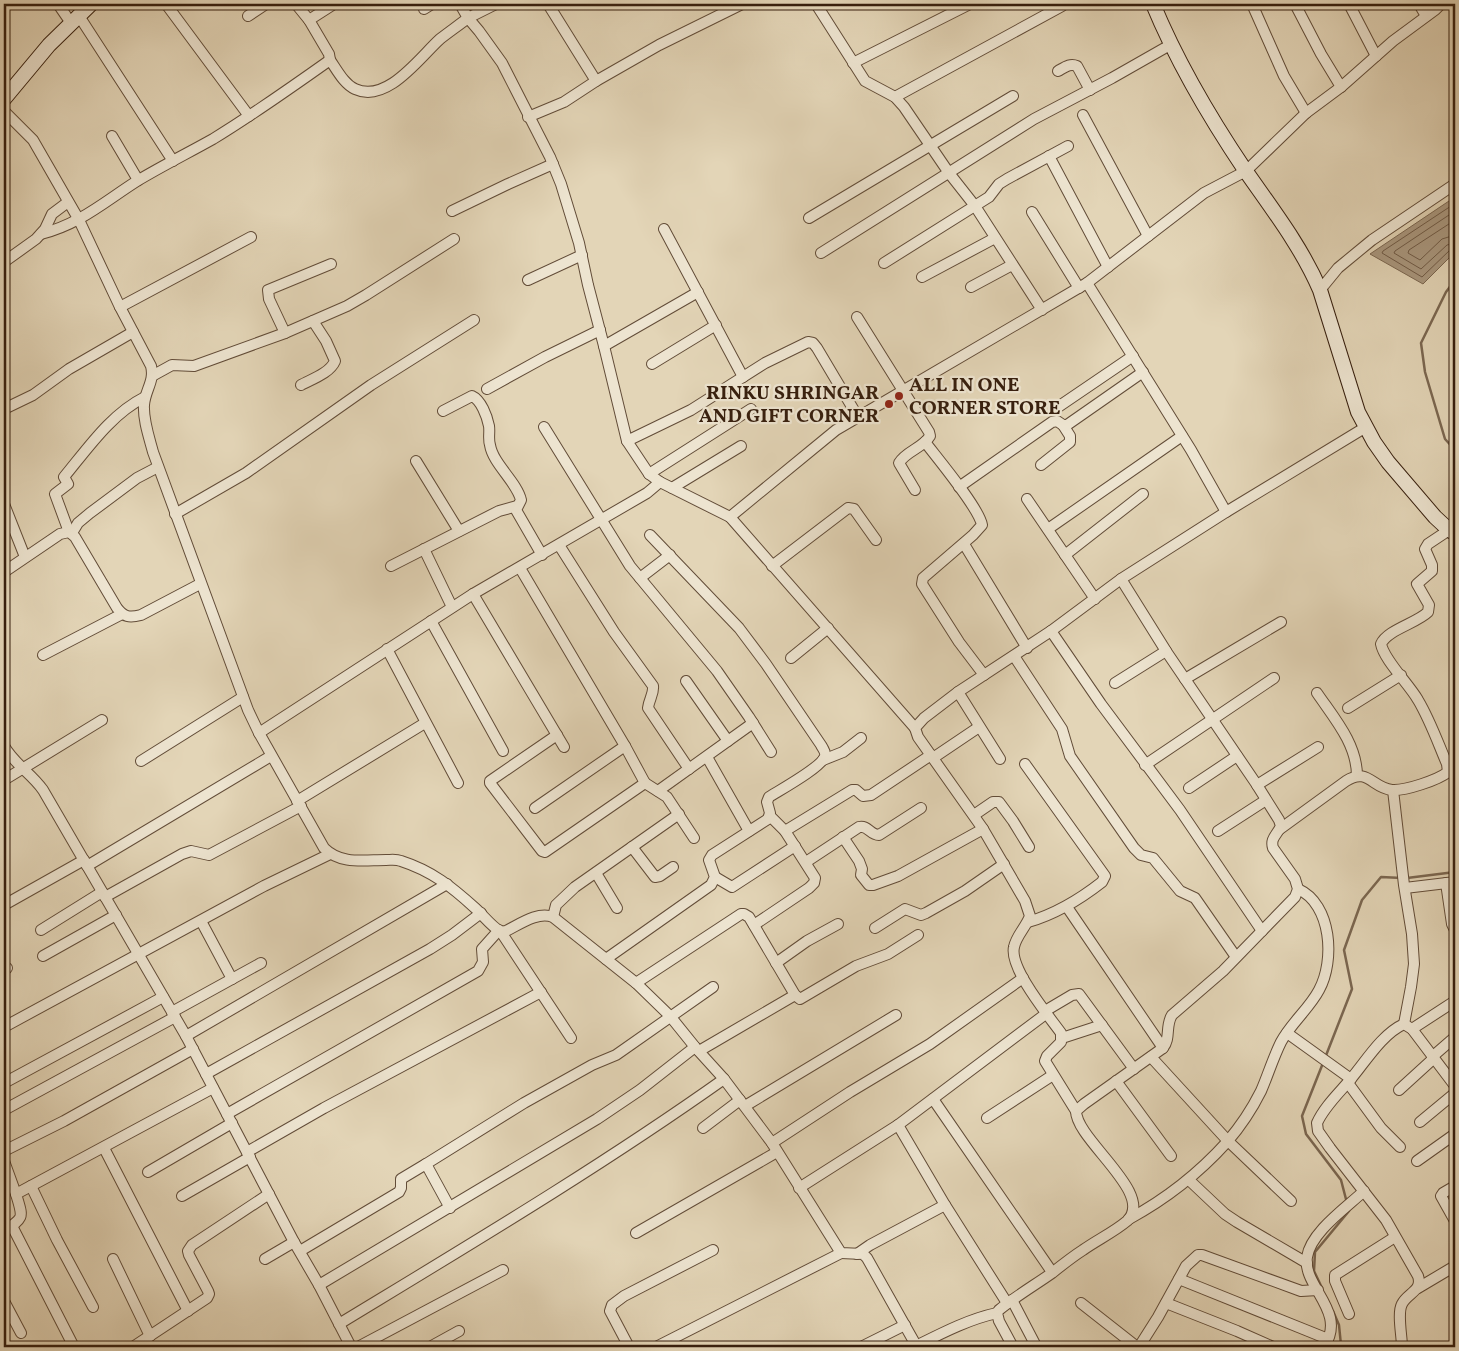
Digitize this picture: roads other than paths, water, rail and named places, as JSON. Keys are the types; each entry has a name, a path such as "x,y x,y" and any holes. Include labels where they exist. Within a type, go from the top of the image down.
{"main road":[{"path":"5,95 49,45 91,4"},
{"path":"1152,4 1170,45 1229,145 1298,247 1320,290 1352,392 1374,442 1388,462 1436,517 1452,532"}],"street":[{"path":"58,4 75,20 173,161"},
{"path":"166,4 249,116"},
{"path":"248,16 266,4"},
{"path":"296,4 309,20 329,54 330,60 348,84 356,90 370,91 381,89 397,81 440,40 468,18 496,4"},
{"path":"309,20 334,4"},
{"path":"461,4 468,18 485,38 502,63 553,164 561,184 582,255 627,441 649,474 660,482 730,517 915,728 918,737 974,815 1025,901 1030,916 1014,946 1013,954 1015,963 1023,978 1061,1033 1062,1038 1058,1046 1045,1058 1047,1065 1076,1111 1077,1118 1089,1138 1128,1188 1133,1201 1133,1212 1128,1219"},
{"path":"548,4 596,81"},
{"path":"528,117 564,102 658,45 740,4"},
{"path":"816,4 865,81 895,97 904,107 949,174 975,206 1042,310"},
{"path":"853,62 970,4"},
{"path":"1252,4 1284,76 1306,113"},
{"path":"1295,4 1341,87"},
{"path":"1349,4 1376,56"},
{"path":"1419,4 1426,16"},
{"path":"730,517 836,430 1083,286 1204,193 1246,170 1306,113 1341,87 1376,56 1441,4"},
{"path":"895,97 1062,6"},
{"path":"821,253 1034,119 1170,45"},
{"path":"4,262 41,234 62,229 79,220 138,180 249,116 330,60"},
{"path":"1058,71 1067,66 1077,66 1090,90"},
{"path":"809,218 1013,96"},
{"path":"4,111 33,140 79,220 120,307 151,366 152,376 145,397 144,407 158,467 200,584 258,733 319,840 330,854 346,860 398,860 426,870 447,884 500,931 571,1038"},
{"path":"1083,115 1148,236"},
{"path":"112,136 138,180"},
{"path":"884,263 989,197 999,184 1068,146"},
{"path":"1049,156 1108,267"},
{"path":"452,211 553,164"},
{"path":"1320,290 1338,268 1372,240 1455,184"},
{"path":"41,234 52,214 68,202"},
{"path":"1032,212 1133,356 1226,512"},
{"path":"664,229 744,377"},
{"path":"120,307 251,236"},
{"path":"152,376 172,365 194,366 285,333 347,306 454,238"},
{"path":"922,277 995,238"},
{"path":"528,280 582,255"},
{"path":"285,333 269,299 268,290 331,264"},
{"path":"971,287 1012,265"},
{"path":"604,346 698,292"},
{"path":"857,317 929,432 930,436 925,442 899,462 915,490"},
{"path":"175,514 246,473 371,385 474,320"},
{"path":"301,385 326,371 335,361 326,341 313,321"},
{"path":"652,364 716,325"},
{"path":"487,389 545,357 600,330"},
{"path":"4,409 32,395 69,368 133,332"},
{"path":"627,441 690,410 803,343 811,342 818,348 858,417"},
{"path":"1058,407 1133,356"},
{"path":"1063,425 1070,424 1143,372"},
{"path":"443,410 472,396 477,399 489,424 490,447 504,472 520,494 521,500 516,510 518,516 542,555"},
{"path":"145,397 135,402 116,417 64,477 68,484 55,494 70,532 122,614 131,618 141,615 200,584"},
{"path":"649,474 751,409"},
{"path":"959,487 1052,422 1057,421 1063,425 1070,436 1070,442 1041,465"},
{"path":"544,427 630,566 711,664 771,752"},
{"path":"915,728 924,718 958,692 1027,648 1121,579 1226,512 1366,427"},
{"path":"1048,529 1182,436"},
{"path":"925,442 959,487 982,522 980,529 923,578 922,582 930,598 984,675"},
{"path":"672,488 741,446"},
{"path":"416,462 459,532"},
{"path":"4,572 60,534 70,532 90,513 137,478 158,467"},
{"path":"258,733 431,620 647,493 660,482"},
{"path":"1065,555 1144,494"},
{"path":"1027,498 1095,599"},
{"path":"4,504 24,557"},
{"path":"391,566 500,511 517,506"},
{"path":"772,566 848,508 854,510 876,540"},
{"path":"1076,1111 1080,1106 1163,1048 1167,1042 1167,1026 1172,1015 1208,985 1295,897 1298,889 1295,879 1273,848 1272,840 1280,829 1346,781 1357,776 1366,777 1387,789 1394,790 1424,783 1451,771 1418,700 1384,650 1382,641 1387,636 1418,620 1428,612 1429,606 1417,584 1432,571 1432,565 1424,549 1428,544 1452,532"},
{"path":"650,535 730,618 750,642 825,751 823,760"},
{"path":"560,544 614,632 653,686 654,692 648,708 689,769"},
{"path":"964,544 1027,648"},
{"path":"424,549 452,607"},
{"path":"640,578 670,556"},
{"path":"520,568 645,783 667,797 694,838"},
{"path":"1121,579 1166,651 1257,785 1279,820 1280,829"},
{"path":"473,594 564,747"},
{"path":"43,655 122,614"},
{"path":"431,620 503,751"},
{"path":"1185,679 1281,622"},
{"path":"791,658 828,628"},
{"path":"1051,631 1100,704 1180,810 1262,931"},
{"path":"386,649 458,783"},
{"path":"1114,683 1166,651"},
{"path":"1014,656 1062,729 1070,756 1134,848 1140,855 1152,858 1180,891 1195,898 1236,957"},
{"path":"1348,708 1401,675"},
{"path":"1145,765 1274,678"},
{"path":"686,681 728,741"},
{"path":"958,692 1000,759"},
{"path":"1317,693 1338,723 1354,752 1357,761 1357,776"},
{"path":"141,761 243,696"},
{"path":"4,780 102,720"},
{"path":"658,792 753,723"},
{"path":"41,930 182,854 191,851 209,855 299,804 425,724"},
{"path":"785,831 852,790 856,790 863,796 871,795 980,727"},
{"path":"557,735 490,781 542,852 545,852 645,783"},
{"path":"754,925 796,898 814,883 814,874 785,831 770,816 767,802 769,798 823,760 843,752 861,738"},
{"path":"4,746 14,762 36,780 43,790 174,1015 351,1347"},
{"path":"535,808 625,746"},
{"path":"1257,785 1318,747"},
{"path":"4,905 86,863 271,756"},
{"path":"707,756 749,831"},
{"path":"1189,788 1237,756"},
{"path":"1025,764 1105,876 1102,882 1067,907 1043,918 1028,922"},
{"path":"1394,790 1414,964 1408,1026 1455,1086"},
{"path":"1218,831 1266,800"},
{"path":"974,815 992,802 999,802 1029,846"},
{"path":"806,862 862,826 878,836 921,808"},
{"path":"554,917 556,905 562,899 679,814"},
{"path":"770,816 710,857 709,860 715,877 732,887 795,846"},
{"path":"843,837 859,861 863,880 868,885 873,885 898,876 983,829"},
{"path":"632,847 655,877 660,876 673,867"},
{"path":"4,1027 201,920 330,854"},
{"path":"875,928 905,909 921,915 926,913 965,891 1004,864"},
{"path":"596,873 617,908"},
{"path":"606,960 711,885 715,877"},
{"path":"1404,887 1450,883 1454,926"},
{"path":"186,1036 447,884"},
{"path":"656,1347 841,1253 863,1254 867,1258 917,1346 969,1322 997,1314 1010,1302 1052,1272 1128,1219 1144,1211 1189,1180 1228,1140 1250,1110 1287,1033 1318,991 1323,981 1328,944 1323,914 1311,896 1298,889"},
{"path":"1067,907 1163,1048"},
{"path":"206,1074 430,949 481,913"},
{"path":"636,983 741,914 746,915 754,925 795,995 803,998 856,966 881,958 918,935"},
{"path":"44,956 116,915"},
{"path":"148,1172 230,1119 478,971 483,962 482,949 500,931 506,931 540,916 548,915 554,917 636,983 670,1016 724,1079 775,1147 841,1253"},
{"path":"201,920 232,980"},
{"path":"776,963 807,941 838,924"},
{"path":"4,1110 261,964"},
{"path":"636,1233 775,1147 850,1092 930,1044 1023,978"},
{"path":"300,1251 399,1192 401,1188 400,1179 532,1098 592,1065 616,1055 713,987"},
{"path":"182,1196 324,1108 541,992"},
{"path":"799,1188 898,1125 1046,1012 1072,995 1079,994 1134,1069"},
{"path":"319,1285 597,1119 697,1049 795,995"},
{"path":"4,1083 163,997"},
{"path":"1418,1288 1420,1280 1418,1276 1378,1208 1334,1154 1316,1127 1318,1119 1384,1039 1455,1001"},
{"path":"703,1128 742,1103 896,1015"},
{"path":"1062,1038 1102,1025"},
{"path":"1287,1033 1339,1070 1349,1081 1381,1128 1400,1147"},
{"path":"1399,1090 1455,1037"},
{"path":"4,1151 64,1121 192,1049"},
{"path":"1151,1058 1228,1140 1291,1201"},
{"path":"987,1118 1053,1075"},
{"path":"338,1324 526,1212 724,1079"},
{"path":"1116,1081 1171,1156"},
{"path":"16,1194 213,1088"},
{"path":"1420,1122 1455,1094"},
{"path":"933,1099 1052,1272"},
{"path":"898,1125 945,1205 1010,1302 1036,1346"},
{"path":"1417,1162 1455,1134"},
{"path":"104,1148 188,1311"},
{"path":"426,1164 450,1208"},
{"path":"4,1165 22,1214 21,1219 8,1229 74,1347"},
{"path":"1189,1180 1237,1222 1307,1263"},
{"path":"31,1186 93,1307"},
{"path":"1455,1186 1441,1196 1455,1221"},
{"path":"1179,1279 1326,1343 1331,1328 1330,1319 1308,1270 1309,1251 1319,1234 1364,1192"},
{"path":"135,1347 207,1298 209,1294 191,1261 188,1251 192,1245 269,1194"},
{"path":"857,1254 870,1245 945,1205"},
{"path":"1348,1314 1335,1281 1336,1275 1395,1237"},
{"path":"265,1259 294,1242"},
{"path":"629,1347 610,1311 612,1306 624,1296 713,1250"},
{"path":"1081,1303 1138,1347 1190,1261 1198,1255 1301,1291 1318,1290"},
{"path":"113,1259 150,1336"},
{"path":"1402,1347 1401,1307 1407,1298 1418,1288 1455,1266"},
{"path":"358,1347 503,1270"},
{"path":"4,1301 21,1333"},
{"path":"1166,1303 1272,1347"},
{"path":"997,1314 1013,1347"},
{"path":"861,1347 905,1325"},
{"path":"430,1347 459,1331"}],"water":[{"path":"1452,199 1455,203 1455,252 1423,284 1370,254"}],"waterway":[{"path":"1455,280 1446,292 1421,343 1425,372 1445,439 1455,450"},
{"path":"1407,878 1455,872"},
{"path":"1325,1058 1352,989 1344,950 1362,900 1381,877 1402,878"},
{"path":"1323,1063 1302,1116 1306,1134 1341,1180 1347,1203"},
{"path":"1322,1288 1314,1271 1315,1252 1349,1211 1348,1208"},
{"path":"1333,1311 1339,1325 1341,1345 1339,1347"}],"place":[{"name":"ALL IN ONE CORNER STORE","path":"899,396"},
{"name":"RINKU SHRINGAR AND GIFT CORNER","path":"889,404"}]}
